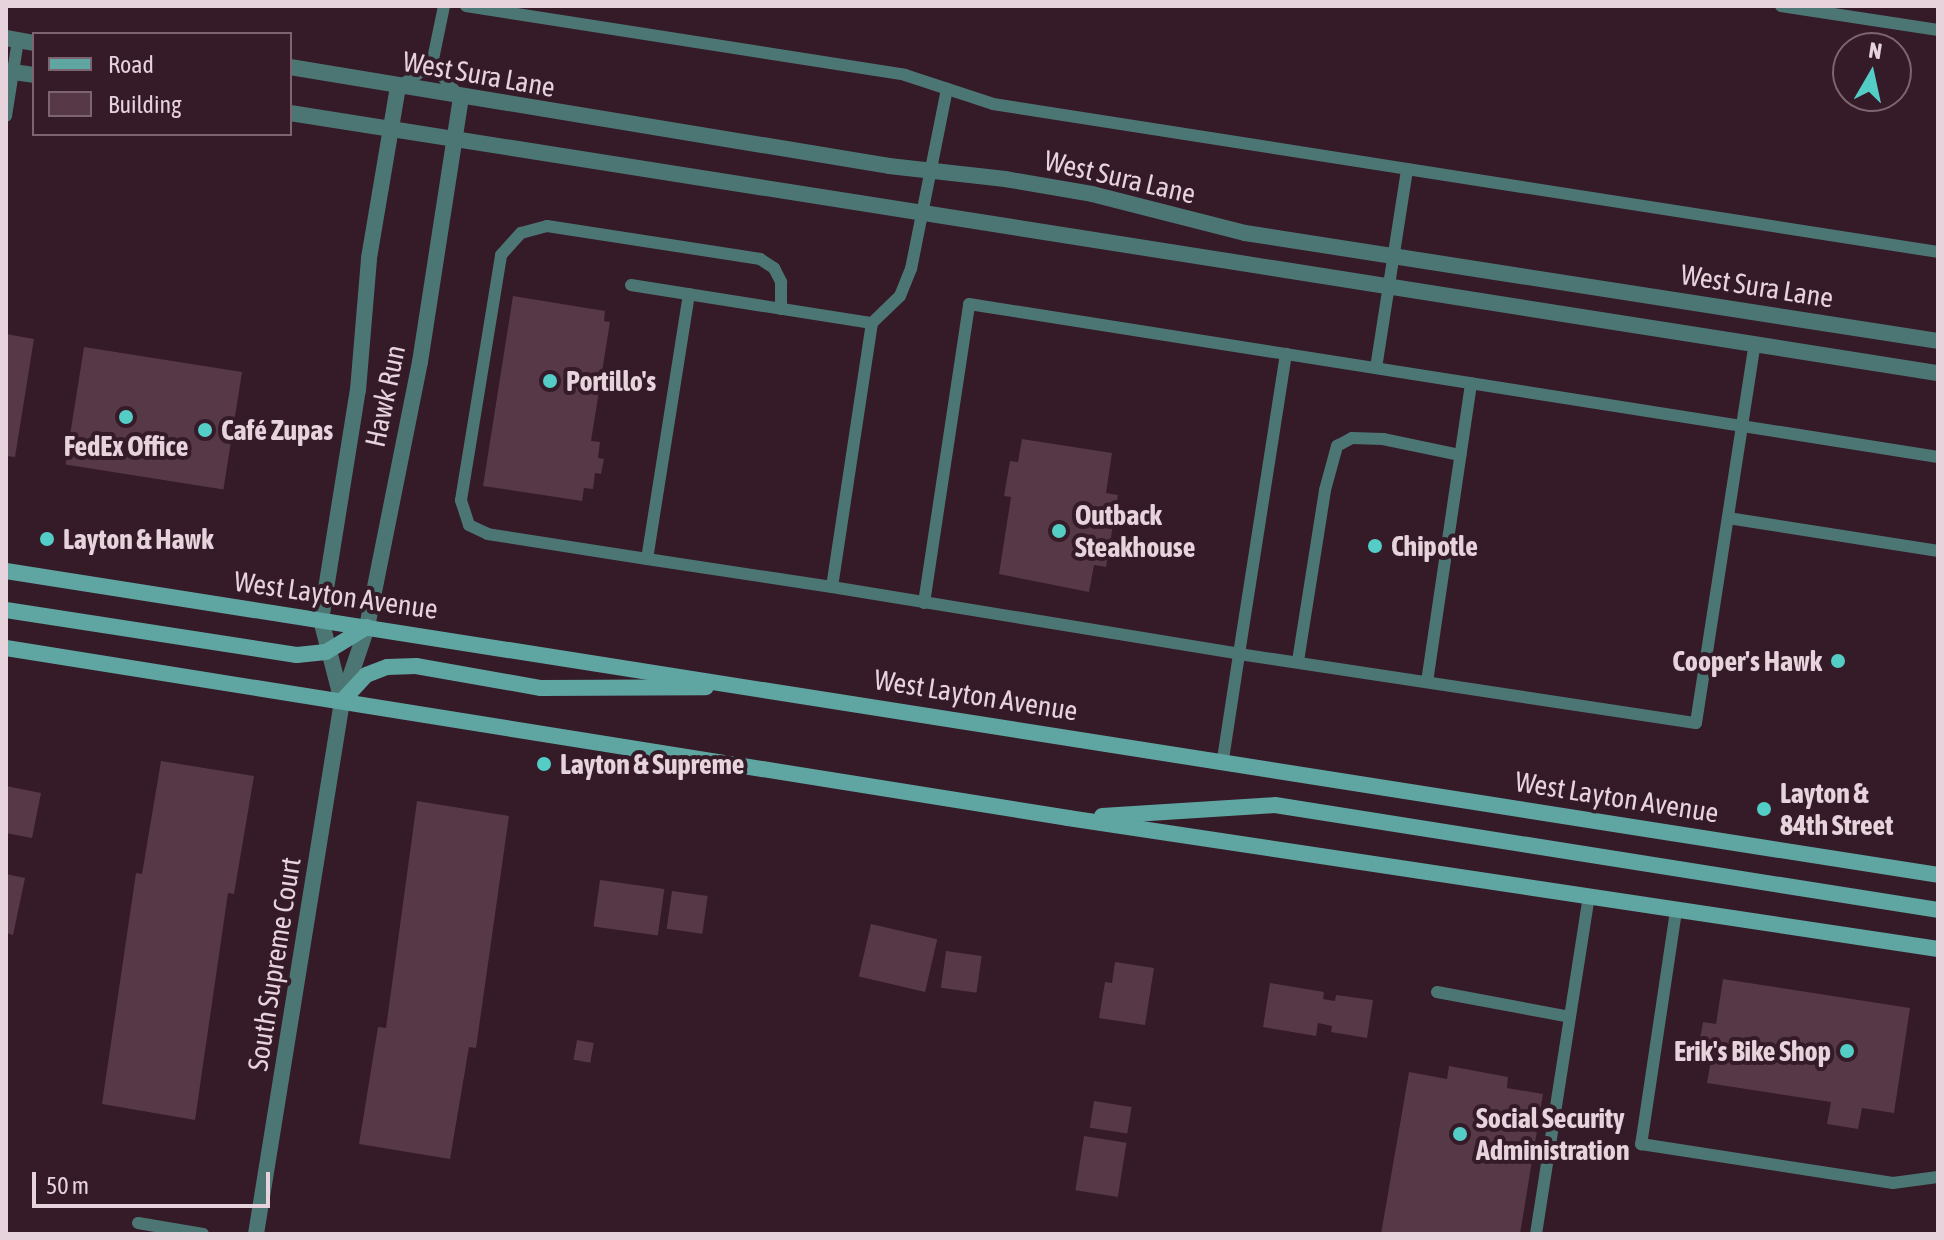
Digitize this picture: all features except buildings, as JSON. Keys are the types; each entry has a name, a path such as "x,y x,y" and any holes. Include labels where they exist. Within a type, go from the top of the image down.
{"main road":[{"name":"West Layton Avenue","path":"6,571 1223,759 1938,875"},
{"path":"6,610 297,655 326,652 367,627"},
{"path":"6,648 1068,818 1938,949"},
{"path":"342,701 366,675 387,667 416,666 541,688 751,687"},
{"path":"1068,818 1275,805 1938,910"}],"street":[{"name":"West Sura Lane","path":"292,67 461,98 1092,194 1245,233 1938,341"},
{"path":"10,72 32,75"},
{"name":"Hawk Run","path":"342,701 326,652 321,620 398,87"},
{"name":"Hawk Run","path":"342,701 367,627 420,362 461,98"},
{"name":"West Sura Lane","path":"292,113 1938,373"},
{"name":"South Supreme Court","path":"256,1234 342,701"}],"lane":[{"path":"398,87 432,64 444,6"},
{"path":"466,6 905,75 993,104 1938,252"},
{"path":"1781,6 1938,30"},
{"path":"6,116 10,72 19,40"},
{"path":"432,64 461,98"},
{"path":"832,587 872,323 900,296 922,213 947,89"},
{"path":"1376,368 1407,169"},
{"path":"781,309 781,282 760,259 547,226 521,233 501,255 461,500 469,525 488,534 1239,654 1696,723 1755,344"},
{"path":"631,285 872,323"},
{"path":"647,559 689,294"},
{"path":"924,603 969,304 1938,457"},
{"path":"1223,759 1286,354"},
{"path":"1427,682 1471,383"},
{"path":"1298,661 1325,490 1337,446 1352,438 1383,439 1460,455"},
{"path":"1728,518 1938,551"},
{"path":"1536,1234 1589,897"},
{"path":"1676,911 1641,1144 1893,1183 1938,1177"},
{"path":"1437,992 1570,1017"},
{"path":"138,1223 203,1234"}],"place":[{"name":"Portillo's","path":"550,381"},
{"name":"FedEx Office","path":"126,417"},
{"name":"Café Zupas","path":"205,430"},
{"name":"Outback Steakhouse","path":"1059,531"},
{"name":"Layton & Hawk","path":"47,539"},
{"name":"Chipotle","path":"1375,546"},
{"name":"Cooper's Hawk","path":"1838,661"},
{"name":"Layton & Supreme","path":"544,764"},
{"name":"Layton & 84th Street","path":"1764,809"},
{"name":"Erik's Bike Shop","path":"1847,1051"},
{"name":"Social Security Administration","path":"1460,1134"}]}
